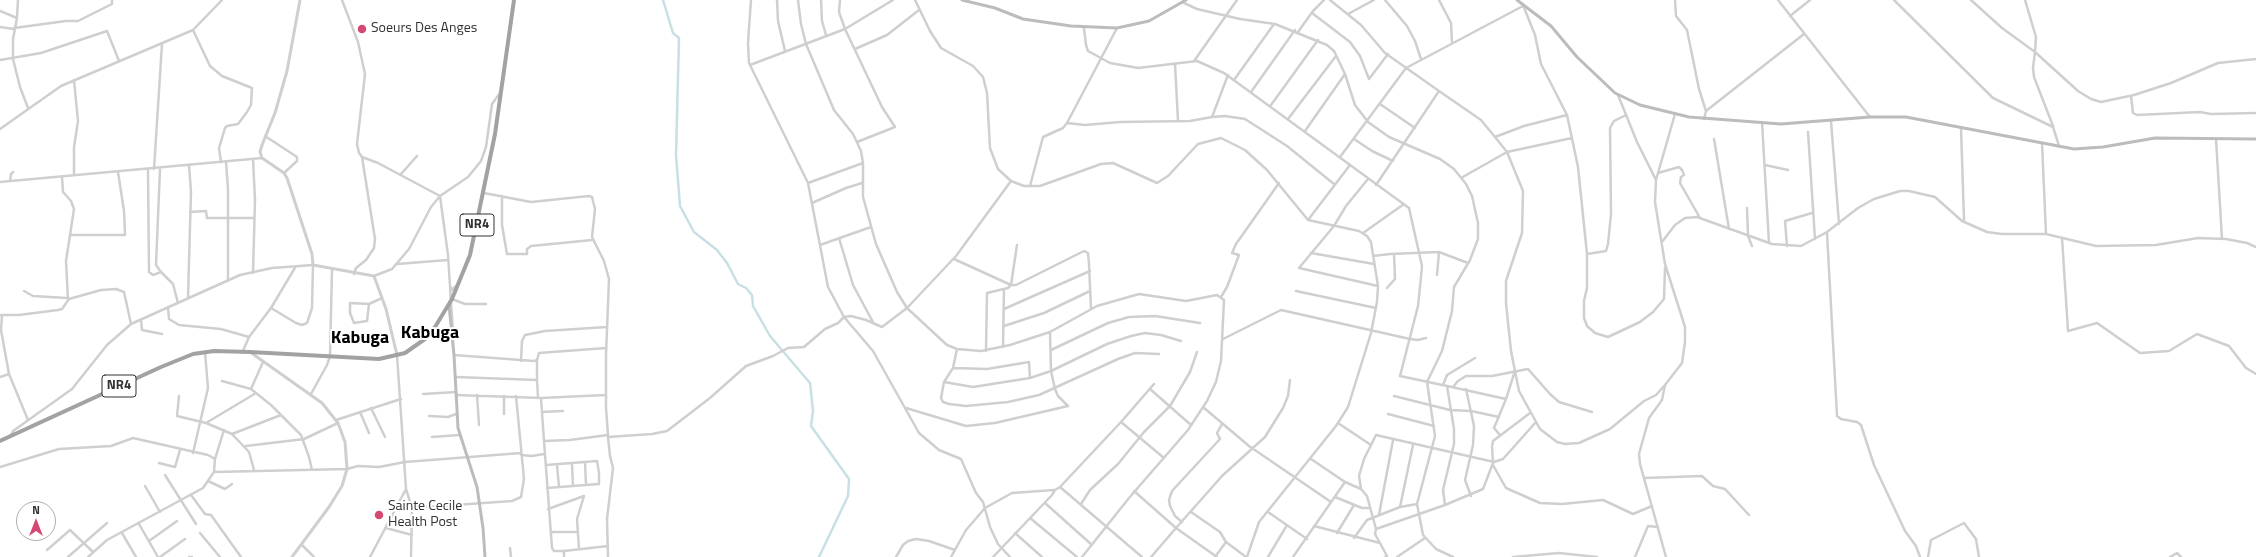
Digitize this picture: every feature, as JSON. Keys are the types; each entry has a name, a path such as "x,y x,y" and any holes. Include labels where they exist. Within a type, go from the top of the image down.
{"highway":[{"name":"NR4","path":"0,441 168,364 205,352 250,352 379,359 397,356 425,339 452,299 470,255 484,193 513,0"}],"main road":[{"path":"962,0 995,8 1023,19 1084,28 1117,28 1149,21 1184,1"},
{"path":"1517,0 1551,26 1577,57 1618,95 1640,105 1675,114 1704,119 1781,124 1870,117 1916,118 1961,128 2082,149 2154,138 2256,139"},
{"path":"449,304 456,377 456,414 460,435 477,487 485,557"}],"street":[{"path":"18,0 17,18 14,28 13,59 20,87 28,108"},
{"path":"0,27 14,28 66,21 78,21 112,4 112,0"},
{"path":"0,129 51,91 193,30 222,0"},
{"path":"271,308 302,325 307,323 312,308 312,254 284,173 262,158 260,152 275,113 287,71 300,0"},
{"path":"342,0 358,42 364,66 364,85 357,144 359,153 362,157 375,239 374,248 366,260 356,268 354,274"},
{"path":"751,0 748,43 750,65 808,183 828,287 850,326 869,344 921,435 940,450 961,459 972,485 985,508 990,527 1001,548 1010,557"},
{"path":"777,0 778,21 785,51"},
{"path":"798,0 801,24 806,44 834,110 857,142 863,163 863,197 876,244 897,292 907,308 939,339 957,349 986,350 1003,347 1050,332 1091,309 1117,299 1139,294 1186,301 1214,295 1221,296"},
{"path":"821,0 822,21 826,35"},
{"path":"840,0 840,12 845,29 882,107 895,127 857,142"},
{"path":"750,65 845,29 892,0"},
{"path":"915,0 930,31 941,48 973,66 983,77 987,93 990,148 998,168 1011,182 1030,186 1043,185 1106,163 1118,164 1157,183 1168,176 1198,144 1221,138 1245,150 1267,170 1308,220 1363,233 1370,242 1378,286 1376,308 1371,331 1350,401 1338,423 1311,459 1295,476 1259,522 1246,557 1226,542 1220,532 1191,512"},
{"path":"1194,61 1236,0"},
{"path":"1251,92 1296,31 1324,0"},
{"path":"1330,0 1348,14 1388,54 1481,120 1506,152 1523,191 1524,198 1520,241 1506,281 1506,303 1515,372 1519,391 1530,413 1540,429 1557,442 1565,444 1579,443 1610,428 1644,401 1656,395 1666,385 1682,363 1686,335 1665,264"},
{"path":"1348,14 1374,0"},
{"path":"1385,0 1407,26 1415,41 1421,60"},
{"path":"1439,0 1451,24 1452,43"},
{"path":"1675,0 1676,16 1687,30 1699,89 1706,111 1704,119"},
{"path":"1778,0 1870,117"},
{"path":"1790,16 1810,0"},
{"path":"1894,0 1993,98 2053,126"},
{"path":"1971,0 2002,28 2035,52 2078,91 2091,99 2101,102 2131,96 2171,84 2218,63 2256,59"},
{"path":"2025,0 2036,38 2033,68 2034,77 2059,146"},
{"path":"1184,1 1197,9 1226,16 1274,24 1296,31 1330,46 1345,74 1355,105 1368,122 1389,137 1440,159 1454,169 1472,196 1478,223 1478,239 1468,263 1454,287 1452,311 1442,352 1427,382 1429,404 1435,436 1417,504 1418,515 1425,538 1436,549 1453,557"},
{"path":"1340,157 1368,122 1406,68 1523,5 1535,35 1541,64 1567,115 1582,188 1587,254 1587,288 1584,301 1586,323 1595,333 1608,337 1640,322 1660,306 1665,293 1665,264 1655,202 1656,180 1675,114"},
{"path":"855,48 887,35 919,10"},
{"path":"0,11 17,18"},
{"path":"1312,13 1350,42 1360,56 1369,79 1388,54"},
{"path":"1234,80 1274,24"},
{"path":"1084,28 1087,48 1091,54 1118,65 1138,68 1198,61 1228,75 1271,105 1287,119 1376,185 1404,204 1411,212 1419,252 1421,277 1418,306 1400,376 1506,399"},
{"path":"1030,186 1043,137 1063,128 1067,123 1117,28"},
{"path":"193,30 210,66 222,76 252,88 251,105 247,112 238,124 227,126 225,128 219,148 221,162"},
{"path":"0,60 13,59 41,53 107,31 119,61"},
{"path":"1706,111 1804,34"},
{"path":"1271,105 1318,40"},
{"path":"154,169 162,44"},
{"path":"1287,119 1336,56"},
{"path":"1175,64 1178,121"},
{"path":"1305,131 1345,74"},
{"path":"1212,118 1228,75"},
{"path":"74,80 78,122 74,146 74,176"},
{"path":"1376,185 1439,91"},
{"path":"11,436 13,431 72,389 111,341 131,324 188,297 240,275 272,268 313,265 354,274 374,276 389,272 409,249 431,207 440,196 468,177 481,161 486,147 492,104 500,93"},
{"path":"1618,95 1656,180"},
{"path":"2131,96 2134,114 2137,115 2200,112 2211,114 2256,113"},
{"path":"1380,104 1415,128"},
{"path":"1495,137 1524,126 1567,115"},
{"path":"1587,254 1606,251 1608,244 1611,214 1610,128 1614,121 1626,115"},
{"path":"1067,123 1085,125 1178,121 1225,116 1245,119 1292,150 1334,184"},
{"path":"1831,121 1839,224"},
{"path":"1762,122 1770,243"},
{"path":"1961,128 1964,220"},
{"path":"1808,132 1812,166 1812,213 1815,239"},
{"path":"265,136 297,157 297,161 284,173"},
{"path":"1461,178 1506,152 1572,138"},
{"path":"2216,138 2222,240"},
{"path":"1354,139 1372,151 1392,161"},
{"path":"1714,140 1729,229"},
{"path":"2042,143 2046,234"},
{"path":"401,174 417,156"},
{"path":"362,157 401,174 440,196"},
{"path":"0,182 160,169 262,158"},
{"path":"253,273 254,159"},
{"path":"226,162 229,218 228,281"},
{"path":"808,183 863,163"},
{"path":"188,297 191,192 189,165"},
{"path":"1308,220 1350,165"},
{"path":"1765,165 1788,170"},
{"path":"1658,174 1679,167 1682,170 1684,175 1681,177 1680,182 1700,218"},
{"path":"160,169 156,265 173,284 178,303"},
{"path":"148,170 148,270 152,275 161,272"},
{"path":"10,181 11,174 13,172"},
{"path":"70,236 125,235 124,211 118,172"},
{"path":"28,420 9,374 1,330 1,315 24,315 58,310 62,309 67,299 66,261 74,209 71,201 63,192 62,177"},
{"path":"1368,179 1346,206 1334,226 1310,253 1299,269 1378,286"},
{"path":"844,316 856,317 875,325 884,326 907,308 954,259 1011,182"},
{"path":"812,203 846,188 862,183"},
{"path":"1221,296 1228,287 1239,255 1232,253 1236,244 1278,183"},
{"path":"1662,242 1675,225 1685,218 1700,218 1770,243 1787,246 1801,246 1839,224 1858,208 1874,198 1900,191 1920,192 1935,197 1955,215 1987,232 2002,234 2046,234 2102,246 2156,245 2198,238 2247,243 2256,247"},
{"path":"484,193 531,202 590,196 593,200 595,209 593,240 604,261 608,276 606,395 608,436 613,468 607,519 608,557"},
{"path":"440,196 452,299 454,347"},
{"path":"502,196 502,225 505,252 507,254 527,254 527,249 531,246 593,240"},
{"path":"1363,233 1404,204"},
{"path":"1747,208 1748,236 1752,246"},
{"path":"190,212 206,211 207,218 254,218"},
{"path":"1787,246 1785,221 1812,213"},
{"path":"820,245 871,227"},
{"path":"1826,232 1837,416 1841,419 1858,422 1861,424 1874,465 1903,528 1916,546 1920,557"},
{"path":"839,238 847,270 855,289 875,325"},
{"path":"2062,238 2068,331 2097,323 2140,353 2169,351 2197,334 2229,346 2246,368 2256,374"},
{"path":"1011,285 1017,245"},
{"path":"986,350 987,293 1004,289 1011,285 1030,279 1084,251 1088,253 1091,309"},
{"path":"1373,256 1419,252 1439,252 1468,263"},
{"path":"1437,275 1439,252"},
{"path":"1310,253 1374,264"},
{"path":"1387,288 1395,279 1394,254"},
{"path":"954,259 1011,285"},
{"path":"397,264 448,260"},
{"path":"243,352 249,337 271,308 296,266"},
{"path":"311,394 327,365 330,356 332,270"},
{"path":"1004,309 1090,271"},
{"path":"374,276 382,298 397,356 406,488 412,508 411,557"},
{"path":"450,286 452,290 459,283"},
{"path":"1003,347 1004,289"},
{"path":"24,291 33,296 67,299 101,290 122,290 131,324"},
{"path":"1004,326 1044,313 1090,290"},
{"path":"1296,291 1376,308"},
{"path":"1082,557 1107,528 1134,491 1192,425 1213,390 1219,372 1223,339 1224,303 1221,296"},
{"path":"369,304 367,321 354,323 350,313 350,303 369,304 382,298"},
{"path":"452,299 460,303 486,304"},
{"path":"168,307 169,318 179,325 221,329 249,337"},
{"path":"1223,339 1282,310 1410,339 1418,340 1426,338"},
{"path":"544,441 652,434 667,431 710,398 746,366 773,356 783,350 804,347 824,329 838,323 844,316"},
{"path":"1051,350 1108,323 1129,317 1155,316 1200,323"},
{"path":"141,320 142,330 162,334"},
{"path":"521,361 522,341 525,335 545,331 607,326"},
{"path":"905,408 966,426 995,423 1068,406 1054,389 1051,371 1050,332"},
{"path":"944,382 973,387 1030,378 1051,371 1107,344 1131,336 1161,334 1181,341"},
{"path":"606,348 539,354 537,360 537,380 542,412 552,550 564,551 608,546"},
{"path":"957,349 953,368 944,382 940,394 943,402 966,406 1008,402 1040,395 1048,389 1054,389 1118,359 1135,353 1159,354"},
{"path":"193,453 208,388 205,352"},
{"path":"250,352 311,394 329,410 337,421 345,442 346,469 338,492 302,545 292,557"},
{"path":"1081,504 1090,490 1118,464 1170,406 1190,372 1197,352"},
{"path":"454,355 521,361 537,360"},
{"path":"1445,505 1443,490 1452,451 1454,429 1445,386 1447,375 1475,358"},
{"path":"251,389 263,362"},
{"path":"953,368 987,369 1029,362 1030,378"},
{"path":"1454,387 1458,380 1466,376 1515,372 1528,369 1559,402 1592,412"},
{"path":"1500,435 1494,428 1515,372"},
{"path":"0,377 9,374"},
{"path":"456,377 510,381 537,380"},
{"path":"1151,557 1222,476 1265,437 1275,425 1288,396 1290,380"},
{"path":"222,381 251,389 292,425 304,439 312,470"},
{"path":"951,557 966,530 985,508 1012,493 1054,490 1060,487 1154,384"},
{"path":"1666,385 1662,400 1649,418 1640,454 1644,478 1666,557"},
{"path":"1150,389 1192,425"},
{"path":"1466,390 1474,426 1471,457 1465,480 1471,496"},
{"path":"206,423 256,393"},
{"path":"423,394 456,393 539,397 606,395"},
{"path":"477,395 479,425"},
{"path":"180,396 177,416 206,423 232,434 246,446 252,456 254,470"},
{"path":"504,396 504,414"},
{"path":"412,508 479,504 516,500 521,497 524,479 516,396"},
{"path":"1394,396 1450,410 1471,410 1499,417"},
{"path":"246,446 304,439 337,421 371,408 401,399"},
{"path":"1203,407 1252,448 1332,502"},
{"path":"371,408 385,437"},
{"path":"542,412 563,410"},
{"path":"360,412 369,433"},
{"path":"1376,529 1471,496 1483,489 1493,463 1492,445 1500,435 1530,413"},
{"path":"429,416 448,417 456,414"},
{"path":"1388,414 1434,426"},
{"path":"232,434 281,415"},
{"path":"1120,422 1164,458"},
{"path":"1361,489 1359,476 1364,459 1376,435 1412,445 1452,451 1493,463 1503,459 1536,422"},
{"path":"1338,423 1371,445"},
{"path":"1182,522 1175,516 1170,506 1169,500 1172,491 1220,439 1217,433 1222,424"},
{"path":"88,557 92,551 107,540 203,488 214,472 215,459 224,430"},
{"path":"432,437 460,435"},
{"path":"0,466 59,449 111,446 133,438 193,453 208,455 215,459"},
{"path":"1379,515 1393,440"},
{"path":"1400,507 1412,445"},
{"path":"158,463 175,467 180,450"},
{"path":"214,472 346,469 358,466 379,467 405,462 467,457 473,458 521,454 532,456 544,454"},
{"path":"1311,459 1345,482 1361,489 1367,496 1376,529 1375,534 1387,557"},
{"path":"546,466 598,461 599,473 599,484 547,488"},
{"path":"585,462 586,485"},
{"path":"1493,463 1506,488 1540,503 1562,504 1603,500 1633,514 1652,506"},
{"path":"572,464 573,486"},
{"path":"557,465 559,487"},
{"path":"165,475 196,524"},
{"path":"1644,478 1702,476 1713,486 1725,489 1749,515"},
{"path":"208,481 224,489 232,484"},
{"path":"1293,557 1345,482"},
{"path":"144,486 160,512"},
{"path":"1060,487 1142,557"},
{"path":"370,557 406,488"},
{"path":"994,557 1015,533 1045,503 1054,490"},
{"path":"1134,491 1176,528 1216,557 1226,542"},
{"path":"191,495 205,514 211,515 241,557"},
{"path":"548,509 584,496 577,519 580,549"},
{"path":"1335,497 1362,508 1370,508"},
{"path":"1045,503 1092,545"},
{"path":"1354,538 1367,520 1400,507 1417,504"},
{"path":"1337,533 1354,505"},
{"path":"1268,512 1306,539"},
{"path":"1030,518 1077,557"},
{"path":"149,541 177,521"},
{"path":"68,557 107,523"},
{"path":"1928,557 1931,540 1964,523 1976,539 1979,557"},
{"path":"139,524 159,557 185,539"},
{"path":"1268,557 1287,525"},
{"path":"1314,526 1354,538 1380,543"},
{"path":"1635,557 1648,526 1658,527"},
{"path":"386,528 412,535"},
{"path":"47,550 70,530 92,551"},
{"path":"551,532 578,532"},
{"path":"122,533 136,557"},
{"path":"200,533 220,557"},
{"path":"1015,533 1042,557"},
{"path":"1397,557 1425,538"},
{"path":"896,557 903,545 908,541 916,539 929,540 955,550"},
{"path":"302,545 314,557"},
{"path":"510,548 511,557"},
{"path":"564,551 564,557"},
{"path":"1513,557 1559,553 1597,557"},
{"path":"2170,557 2177,553 2181,557"}],"waterway":[{"path":"663,0 673,33 679,38 676,155 680,206 694,232 717,250 727,263 738,284 746,288 752,295 753,306 770,336 810,383 813,411 811,426 849,479 848,496 819,557"}],"place":[{"name":"Soeurs Des Anges","path":"362,29"},
{"name":"Sainte Cecile Health Post","path":"379,515"}],"district":[{"name":"Kabuga","path":"430,334"},
{"name":"Kabuga","path":"360,339"}]}
